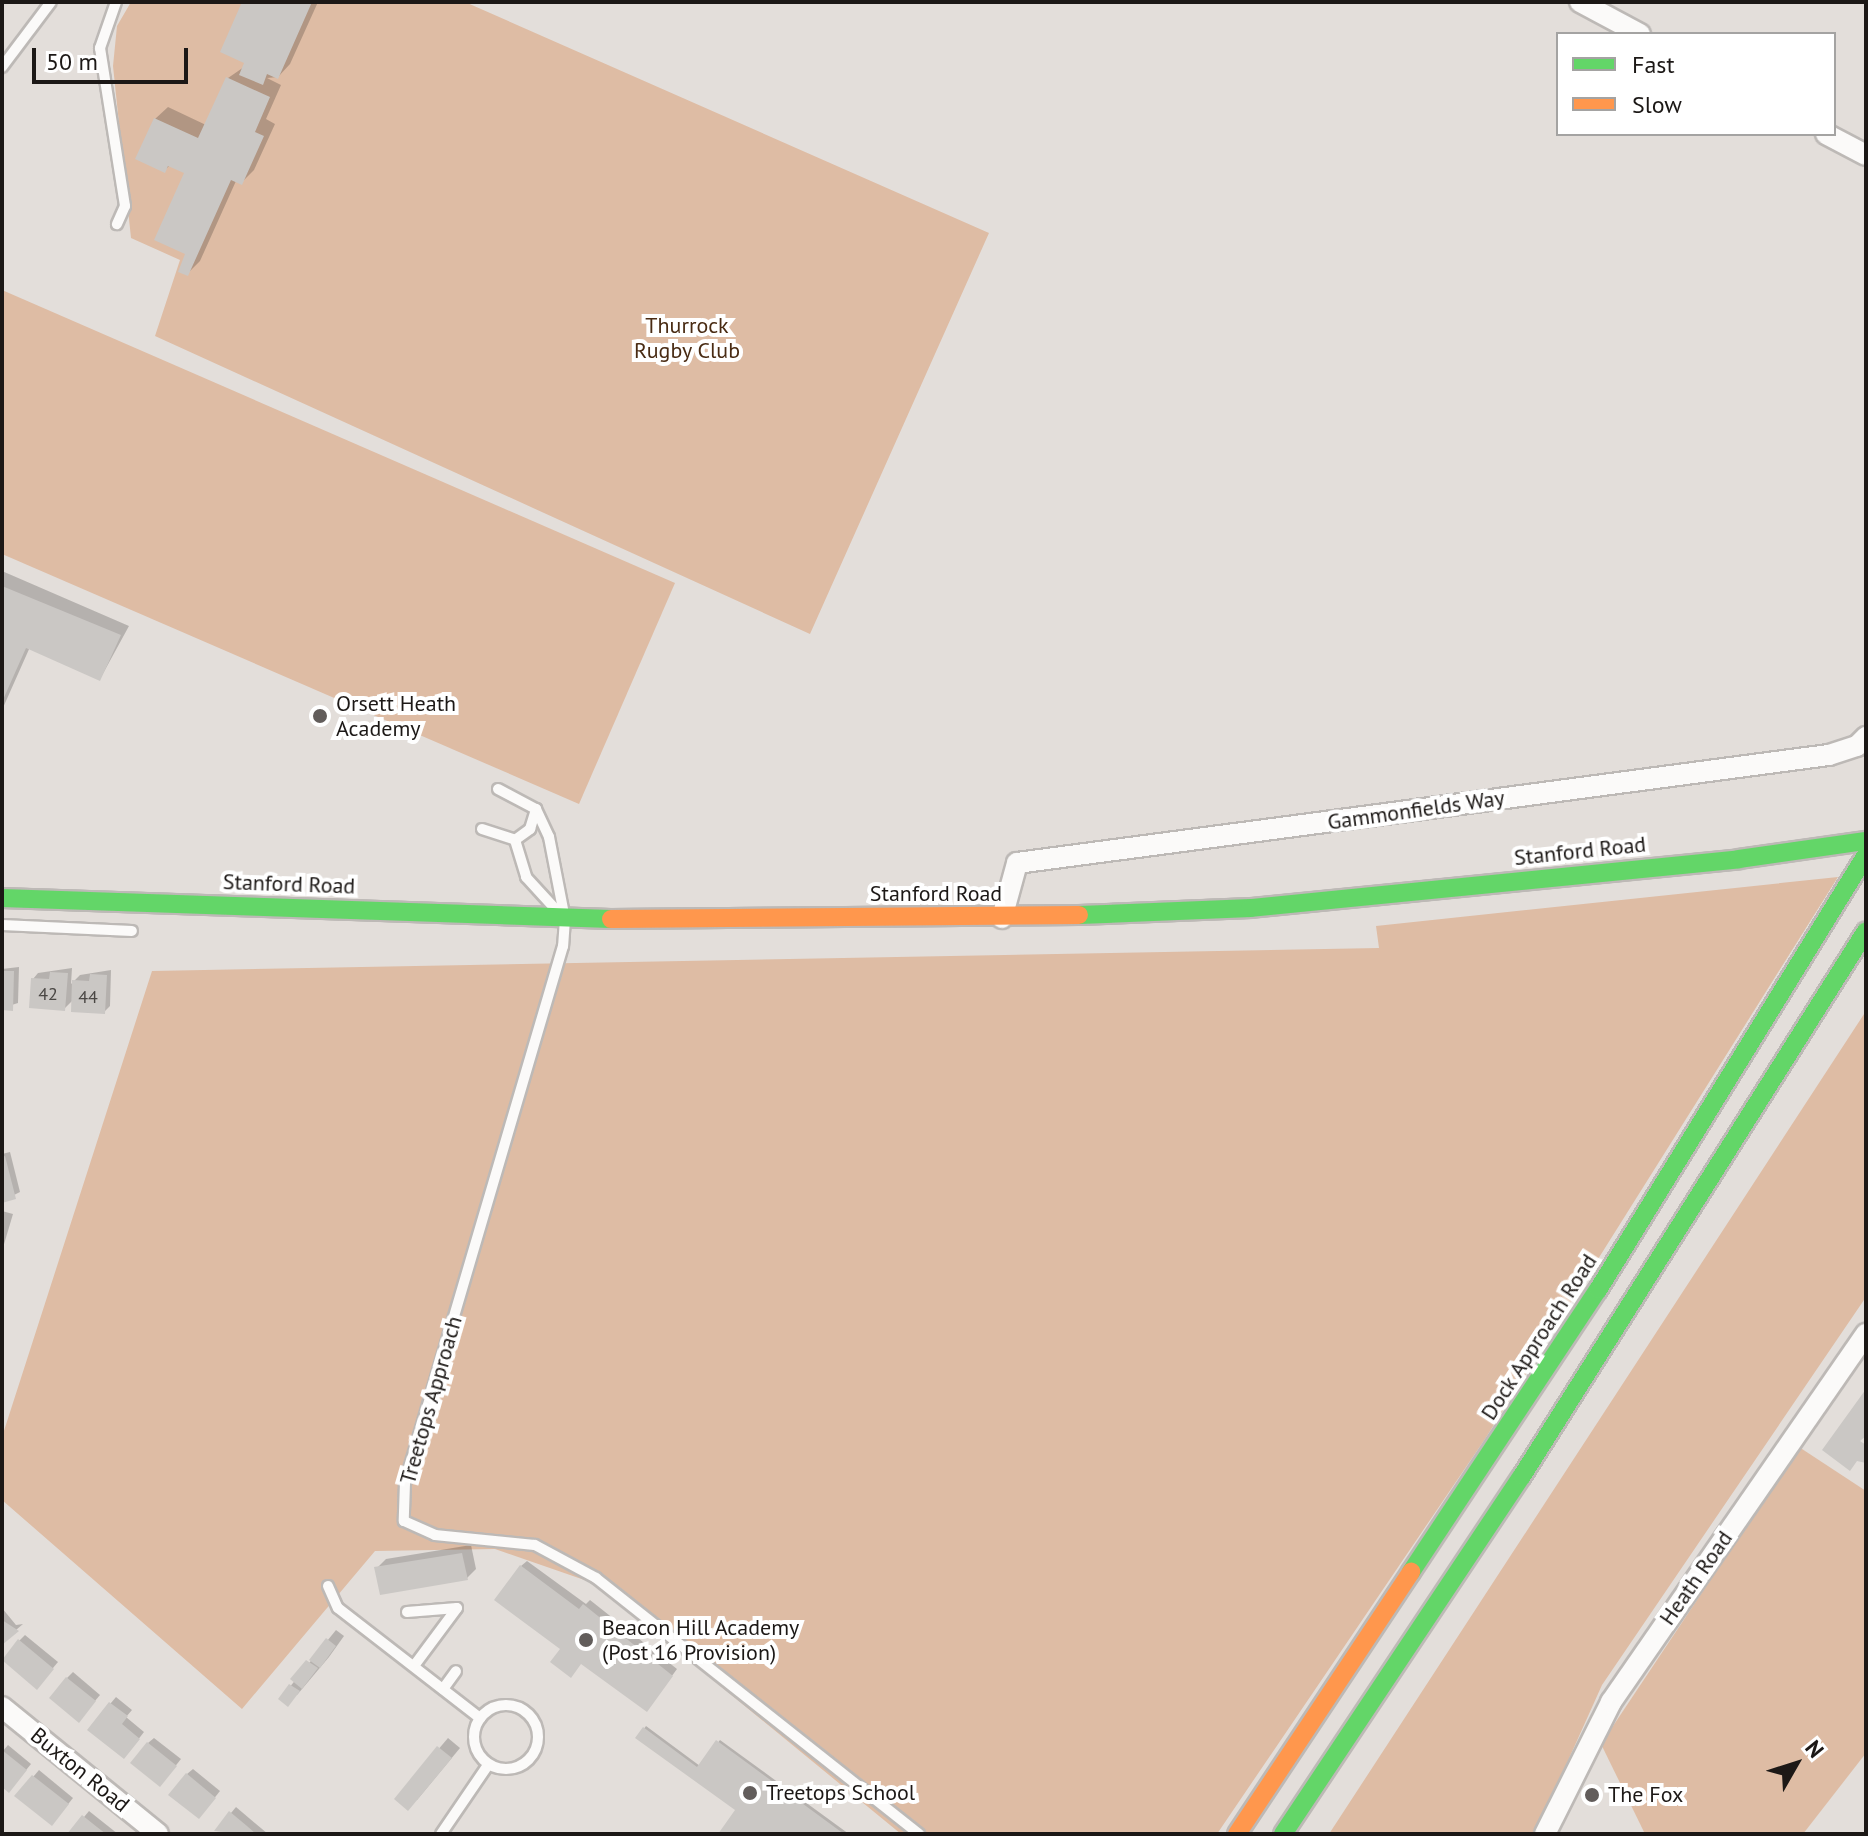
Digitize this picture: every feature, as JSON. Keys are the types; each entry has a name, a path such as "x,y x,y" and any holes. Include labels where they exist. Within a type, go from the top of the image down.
{"main road":[{"name":"Stanford Road","path":"2,898 565,919 1002,918 1251,908 1816,850 1866,841"},
{"name":"Dock Approach Road","path":"1237,1834 1557,1354 1866,855"},
{"path":"1283,1834 1530,1464 1866,931"}],"street":[{"path":"1580,2 1636,32"},
{"path":"1830,136 1866,155"},
{"name":"Gammonfields Way","path":"1002,918 1017,863 1829,755 1857,746 1866,737"},
{"name":"Heath Road","path":"1545,1834 1611,1702 1866,1334"},
{"name":"Buxton Road","path":"2,1707 158,1834"}],"lane":[{"path":"2,67 51,2"},
{"path":"116,2 100,48 125,206 117,224"},
{"path":"498,789 536,809 549,837 565,919"},
{"path":"515,840 530,829 536,809"},
{"path":"482,829 515,840"},
{"path":"515,840 526,877 565,919"},
{"name":"Treetops Approach","path":"565,919 559,969 405,1483 404,1521 435,1535 535,1545 596,1578 919,1834"},
{"path":"2,925 132,931"},
{"path":"328,1586 338,1608 480,1718"},
{"path":"407,1612 457,1608 414,1666"},
{"path":"443,1689 456,1671"},
{"path":"497,1706 518,1707 542,1731 532,1761 509,1770 488,1765 475,1748 480,1718 497,1706"},
{"path":"441,1834 488,1765"}],"green space":[{"name":"Thurrock Rugby Club","path":"131,2 465,2 989,233 810,634 155,336 180,260 131,238 113,66 117,26"},
{"path":"2,290 675,583 579,804 2,554"},
{"path":"1838,877 1485,1439 1217,1834 901,1834 596,1584 495,1549 375,1551 242,1709 2,1500 2,1437 152,971 1379,948 1376,926"},
{"path":"1866,1011 1866,1297 1602,1685 1535,1834 1329,1834"},
{"path":"1799,1447 1866,1491 1866,1753 1803,1834 1645,1834 1601,1744"}],"building":[{"path":"242,2 312,2 278,79 267,74 263,85 239,75 244,63 220,52"},
{"path":"226,77 270,97 255,132 264,136 242,185 231,180 188,276 178,272 185,254 154,240 184,173 168,166 165,173 135,159 154,118 198,138"},
{"path":"2,586 121,635 100,681 26,648 2,702"},
{"path":"2,971 14,971 13,1011 2,1010"},
{"path":"50,972 68,973 65,1011 29,1008 31,978 49,979"},
{"path":"90,974 107,975 105,1014 71,1012 72,980 89,981"},
{"path":"5,1156 16,1199 2,1203 2,1157"},
{"path":"1866,1389 1866,1436 1860,1441 1866,1445 1866,1463 1857,1461 1850,1471 1822,1450"},
{"path":"462,1553 468,1580 380,1595 374,1567"},
{"name":"Beacon Hill Academy (Post 16 Provision)","path":"520,1565 579,1609 583,1604 673,1676 647,1712 581,1664 571,1678 550,1662 560,1649 494,1600"},
{"path":"2,1620 19,1631 2,1645"},
{"path":"326,1638 336,1646 320,1668 309,1660"},
{"path":"18,1639 54,1669 37,1690 2,1660"},
{"path":"306,1660 318,1668 302,1689 290,1679"},
{"path":"66,1677 96,1701 79,1723 49,1698"},
{"path":"289,1684 300,1691 288,1707 278,1699"},
{"path":"109,1702 128,1716 122,1724 140,1739 124,1759 87,1730"},
{"name":"Treetops School","path":"643,1727 697,1767 716,1740 844,1834 718,1834 735,1810 635,1738"},
{"path":"147,1742 177,1766 160,1787 130,1763"},
{"path":"437,1746 452,1758 408,1811 394,1799"},
{"path":"2,1750 27,1770 9,1793 2,1787"},
{"path":"186,1773 216,1798 199,1819 168,1795"},
{"path":"32,1775 69,1804 52,1826 14,1796"},
{"path":"229,1811 247,1826 256,1834 214,1831"},
{"path":"82,1815 97,1827 106,1834 67,1834"}],"traffic: fast":[{"path":"1079,915 1251,908 1739,859 1866,841"},
{"path":"1411,1572 1598,1290 1866,855"},
{"path":"2,898 611,919"},
{"path":"1283,1834 1522,1476 1866,931"}],"traffic: slow":[{"path":"611,919 1079,915"},
{"path":"1237,1834 1411,1572"}],"place":[{"name":"Orsett Heath Academy","path":"320,716"},
{"name":"Beacon Hill Academy (Post 16 Provision)","path":"586,1640"},
{"name":"Treetops School","path":"750,1793"},
{"name":"The Fox","path":"1592,1795"}]}
